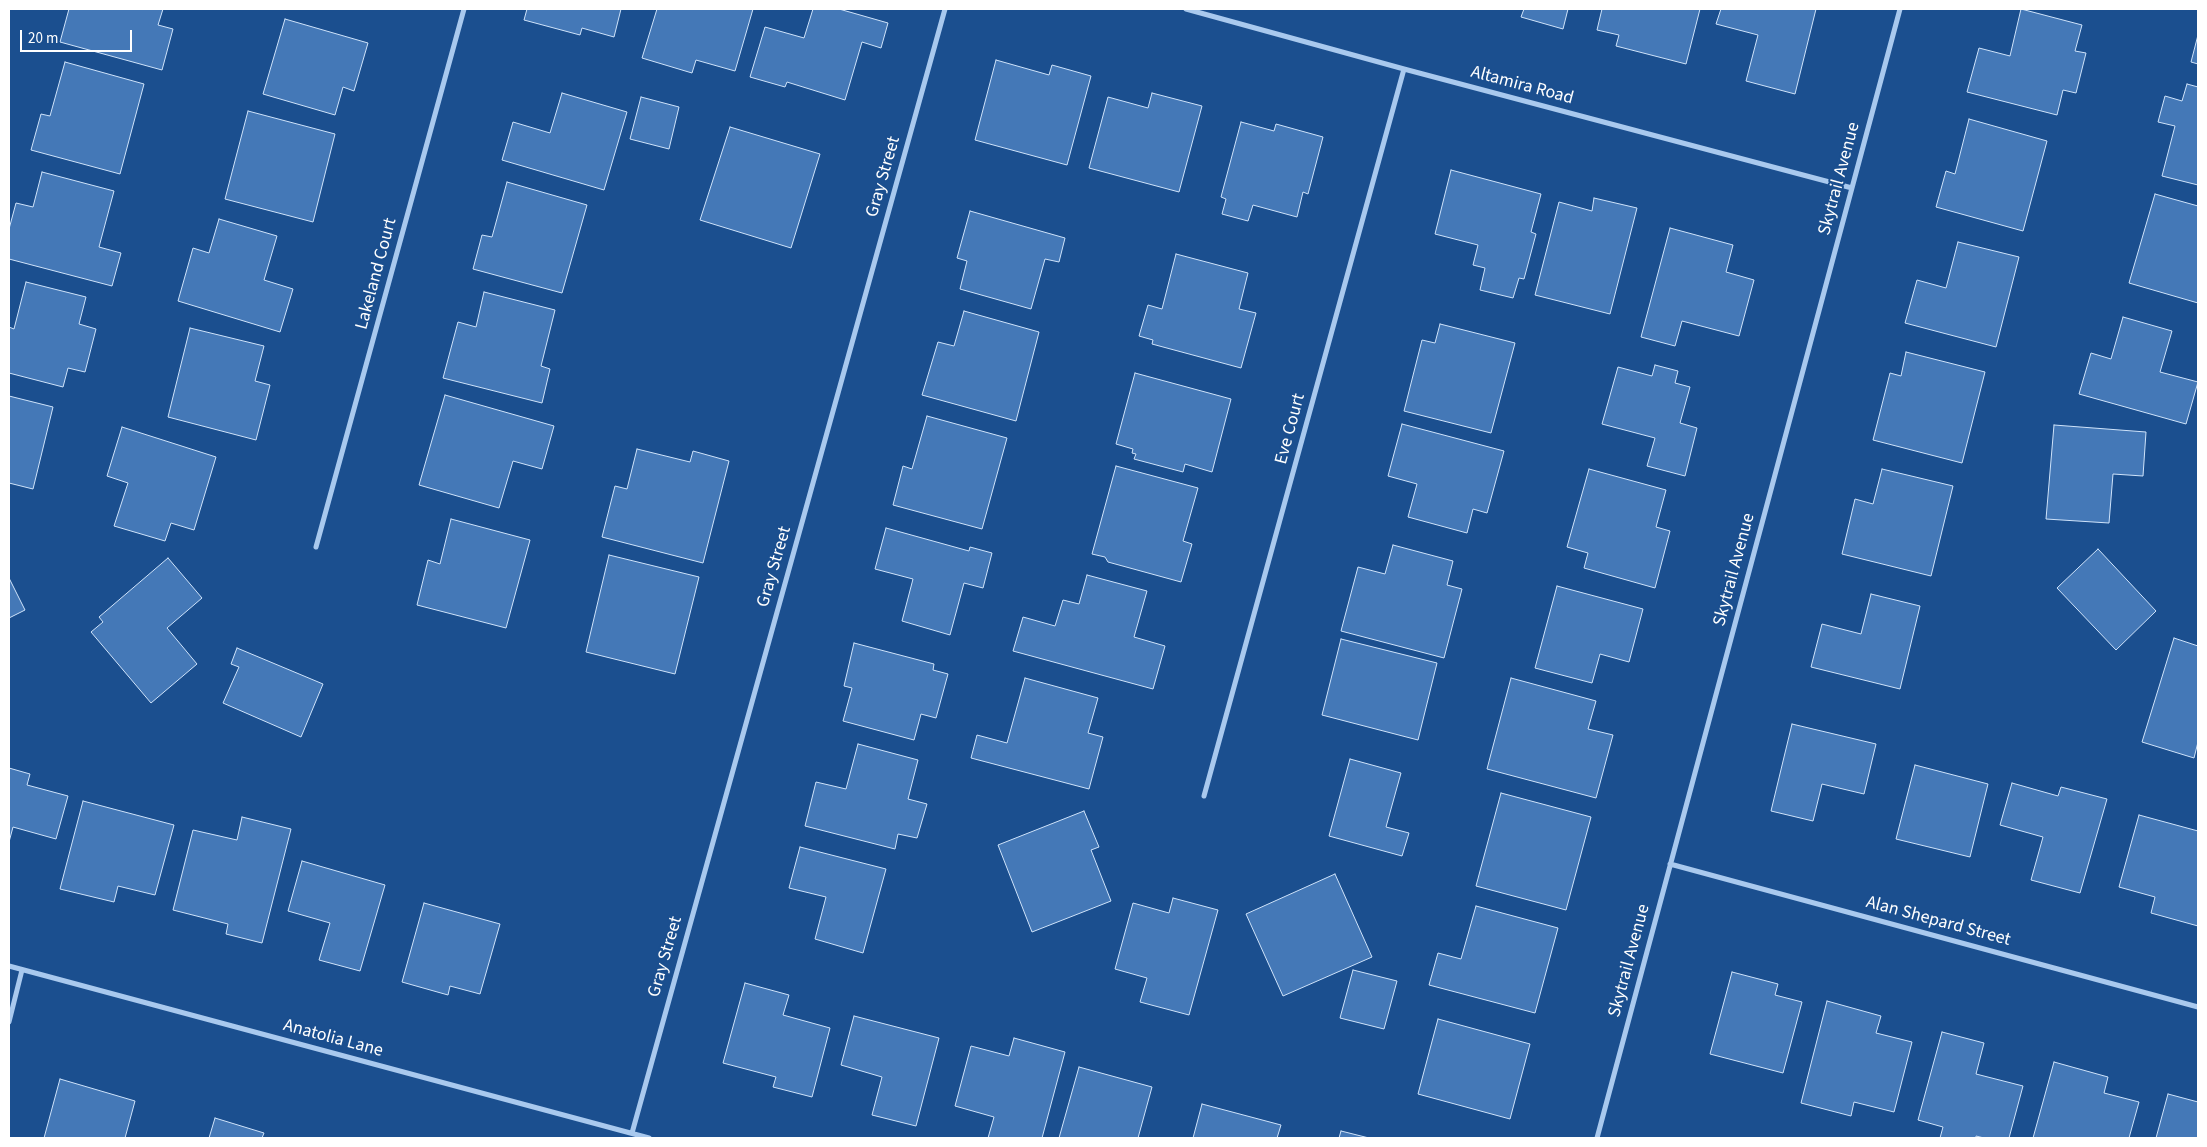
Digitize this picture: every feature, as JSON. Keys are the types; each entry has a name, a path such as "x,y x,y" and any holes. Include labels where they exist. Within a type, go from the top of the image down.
{"street":[{"name":"Lakeland Court","path":"316,547 464,9"},
{"name":"Gray Street","path":"632,1133 945,9"},
{"name":"Altamira Road","path":"1186,9 1852,188"},
{"name":"Skytrail Avenue","path":"1597,1138 1900,9"},
{"name":"Eve Court","path":"1204,796 1404,69"},
{"name":"Alan Shepard Street","path":"1670,864 2198,1007"},
{"name":"Anatolia Lane","path":"9,966 650,1138"},
{"path":"9,1022 22,970"}],"building":[{"path":"69,9 163,9 158,25 173,29 162,70 60,42"},
{"path":"527,9 621,9 614,37 582,28 580,35 524,20"},
{"path":"657,9 753,9 735,71 696,60 692,73 642,58"},
{"path":"813,9 839,9 888,23 881,48 862,42 845,100 787,82 785,87 750,77 765,27 804,38"},
{"path":"1524,9 1568,9 1563,29 1521,17"},
{"path":"1602,9 1700,9 1686,64 1616,46 1619,35 1597,30"},
{"path":"1721,9 1816,9 1795,94 1746,81 1758,35 1716,24"},
{"path":"2021,9 2082,25 2075,51 2086,53 2076,93 2063,90 2057,115 1967,92 1979,48 2010,56"},
{"path":"285,19 368,43 354,91 343,87 335,115 263,94"},
{"path":"2198,35 2198,64 2191,62"},
{"path":"996,60 1049,75 1052,65 1091,76 1067,165 975,140"},
{"path":"65,62 144,84 120,174 31,150 41,114 50,116"},
{"path":"2187,84 2198,87 2198,185 2162,176 2175,126 2158,122 2165,96 2182,101"},
{"path":"562,93 627,112 604,190 502,160 513,122 550,133"},
{"path":"1152,93 1202,106 1179,192 1089,168 1108,97 1148,108"},
{"path":"641,97 679,107 669,149 630,139"},
{"path":"248,111 335,134 313,222 225,199"},
{"path":"1969,119 2047,141 2023,231 1936,207 1946,171 1955,174"},
{"path":"1241,122 1274,131 1276,124 1323,137 1308,194 1303,192 1297,217 1253,205 1248,221 1222,214 1226,199 1221,197"},
{"path":"730,127 820,154 791,248 700,220"},
{"path":"1451,170 1541,194 1531,232 1536,234 1524,279 1519,278 1513,298 1480,290 1485,268 1473,265 1478,245 1435,234"},
{"path":"42,172 114,191 99,247 121,253 112,286 9,259 9,229 16,203 33,207"},
{"path":"507,182 587,205 562,293 473,269 482,235 492,237"},
{"path":"2155,194 2198,206 2198,303 2129,283"},
{"path":"1594,198 1637,208 1610,314 1535,295 1559,202 1592,211"},
{"path":"970,211 1065,238 1059,262 1045,259 1031,309 960,289 967,261 957,258"},
{"path":"219,219 277,236 264,280 293,289 280,332 178,301 193,248 209,253"},
{"path":"1670,228 1733,245 1726,272 1754,280 1739,336 1682,321 1675,346 1641,337"},
{"path":"1958,242 2019,257 1996,347 1905,323 1917,280 1946,288"},
{"path":"1176,254 1248,273 1239,309 1256,313 1241,368 1152,344 1153,340 1139,336 1148,305 1162,309"},
{"path":"26,282 86,297 79,324 96,329 85,372 68,368 63,387 9,373 9,327 14,329"},
{"path":"484,292 555,310 541,366 550,369 542,403 443,378 458,322 476,327"},
{"path":"964,311 1039,332 1016,421 922,395 938,342 954,346"},
{"path":"2123,317 2172,331 2160,372 2198,382 2186,424 2079,394 2091,353 2111,359"},
{"path":"1440,324 1515,343 1491,433 1404,411 1422,340 1435,343"},
{"path":"190,328 264,346 255,381 270,385 256,440 168,417"},
{"path":"1906,352 1985,372 1962,463 1873,440 1890,373 1901,376"},
{"path":"1655,365 1678,371 1675,383 1690,387 1680,423 1697,428 1685,476 1647,466 1655,438 1602,424 1618,367 1652,376"},
{"path":"1135,373 1231,399 1212,472 1185,464 1183,472 1134,459 1136,454 1132,453 1133,449 1116,444"},
{"path":"445,395 554,426 542,469 513,461 499,508 419,485"},
{"path":"9,396 53,407 33,489 9,483"},
{"path":"927,416 1007,438 982,529 893,505 903,466 912,469"},
{"path":"1402,424 1504,451 1487,513 1473,509 1467,533 1408,517 1417,484 1388,476"},
{"path":"2054,425 2146,432 2143,476 2113,474 2109,523 2046,519"},
{"path":"122,427 216,457 194,530 171,523 165,541 114,526 128,483 107,476"},
{"path":"637,449 690,462 693,451 729,461 703,563 602,537 615,486 627,489"},
{"path":"1116,466 1198,488 1183,541 1192,544 1181,582 1108,562 1105,557 1092,554"},
{"path":"1589,469 1666,490 1656,527 1670,531 1655,588 1584,568 1588,553 1567,547"},
{"path":"1882,469 1953,486 1931,576 1842,554 1855,499 1873,504"},
{"path":"451,519 530,540 506,628 417,605 428,560 440,564"},
{"path":"886,528 969,551 970,547 992,553 983,588 964,583 950,635 902,621 913,579 875,569"},
{"path":"1393,545 1453,561 1447,585 1462,589 1444,658 1341,631 1358,567 1385,574"},
{"path":"2098,549 2156,611 2116,650 2057,588"},
{"path":"609,555 699,577 675,674 586,652"},
{"path":"168,558 202,598 167,628 197,664 151,703 91,632 103,622 99,617"},
{"path":"1087,575 1147,591 1134,637 1165,646 1153,689 1013,651 1023,617 1055,626 1063,600 1079,604"},
{"path":"9,578 25,610 9,618"},
{"path":"1557,586 1643,609 1629,662 1600,654 1592,683 1535,668"},
{"path":"1871,594 1920,606 1900,689 1811,667 1822,624 1861,634"},
{"path":"2174,638 2198,646 2198,742 2194,758 2142,742"},
{"path":"1341,639 1437,663 1418,740 1322,715"},
{"path":"854,643 934,664 933,670 948,674 936,718 921,714 914,740 843,721 852,688 844,686"},
{"path":"237,648 323,684 301,737 223,703 239,667 231,664"},
{"path":"1025,678 1098,698 1088,733 1103,737 1089,789 971,758 977,735 1007,743"},
{"path":"1511,678 1596,701 1588,729 1613,735 1596,798 1487,769"},
{"path":"1792,724 1876,744 1864,794 1822,784 1813,821 1771,811"},
{"path":"858,744 918,760 908,799 927,804 917,838 898,834 895,849 805,826 816,782 846,789"},
{"path":"1350,759 1401,773 1386,827 1409,833 1402,856 1329,836"},
{"path":"1915,765 1988,784 1970,857 1896,839"},
{"path":"9,768 30,774 27,785 68,796 56,839 13,827 9,842"},
{"path":"2012,783 2058,796 2061,787 2107,799 2080,893 2031,880 2043,837 2000,825"},
{"path":"1501,793 1591,817 1566,910 1476,886"},
{"path":"83,801 174,825 155,895 118,886 114,902 60,889"},
{"path":"1084,811 1099,847 1091,850 1111,901 1032,932 998,845"},
{"path":"2139,815 2198,831 2198,926 2151,913 2155,897 2119,887"},
{"path":"242,817 291,829 262,943 226,934 228,924 173,910 193,830 237,840"},
{"path":"800,847 886,869 863,953 815,939 826,897 789,888"},
{"path":"302,861 385,885 360,971 319,960 330,923 288,911"},
{"path":"1335,874 1372,957 1283,996 1246,914"},
{"path":"1173,898 1218,910 1189,1015 1140,1002 1147,978 1115,969 1133,903 1169,913"},
{"path":"424,903 500,924 480,994 450,986 448,995 402,982"},
{"path":"1476,906 1558,928 1535,1013 1429,985 1438,953 1461,959"},
{"path":"1353,970 1397,981 1384,1029 1340,1018"},
{"path":"1732,972 1778,984 1775,995 1802,1002 1783,1073 1710,1054"},
{"path":"745,983 789,995 783,1015 830,1028 812,1097 773,1087 776,1077 723,1063"},
{"path":"1827,1001 1881,1016 1876,1033 1912,1042 1894,1112 1854,1102 1851,1116 1801,1103"},
{"path":"854,1016 939,1038 916,1126 872,1115 882,1077 841,1065"},
{"path":"1438,1019 1530,1044 1510,1119 1418,1094"},
{"path":"1942,1032 1984,1043 1976,1074 2023,1086 2009,1138 1984,1138 1976,1136 1976,1138 1940,1138 1943,1127 1918,1120"},
{"path":"1014,1038 1065,1052 1042,1138 988,1138 994,1117 955,1106 971,1046 1009,1056"},
{"path":"2054,1062 2108,1077 2104,1093 2139,1102 2129,1138 2033,1138"},
{"path":"1079,1067 1152,1087 1138,1138 1059,1138"},
{"path":"60,1079 135,1101 125,1138 44,1138"},
{"path":"2168,1094 2198,1102 2198,1138 2156,1138"},
{"path":"1202,1104 1281,1125 1277,1138 1193,1138"},
{"path":"215,1118 264,1133 262,1138 209,1138"},
{"path":"1341,1131 1369,1138 1339,1138"}]}
